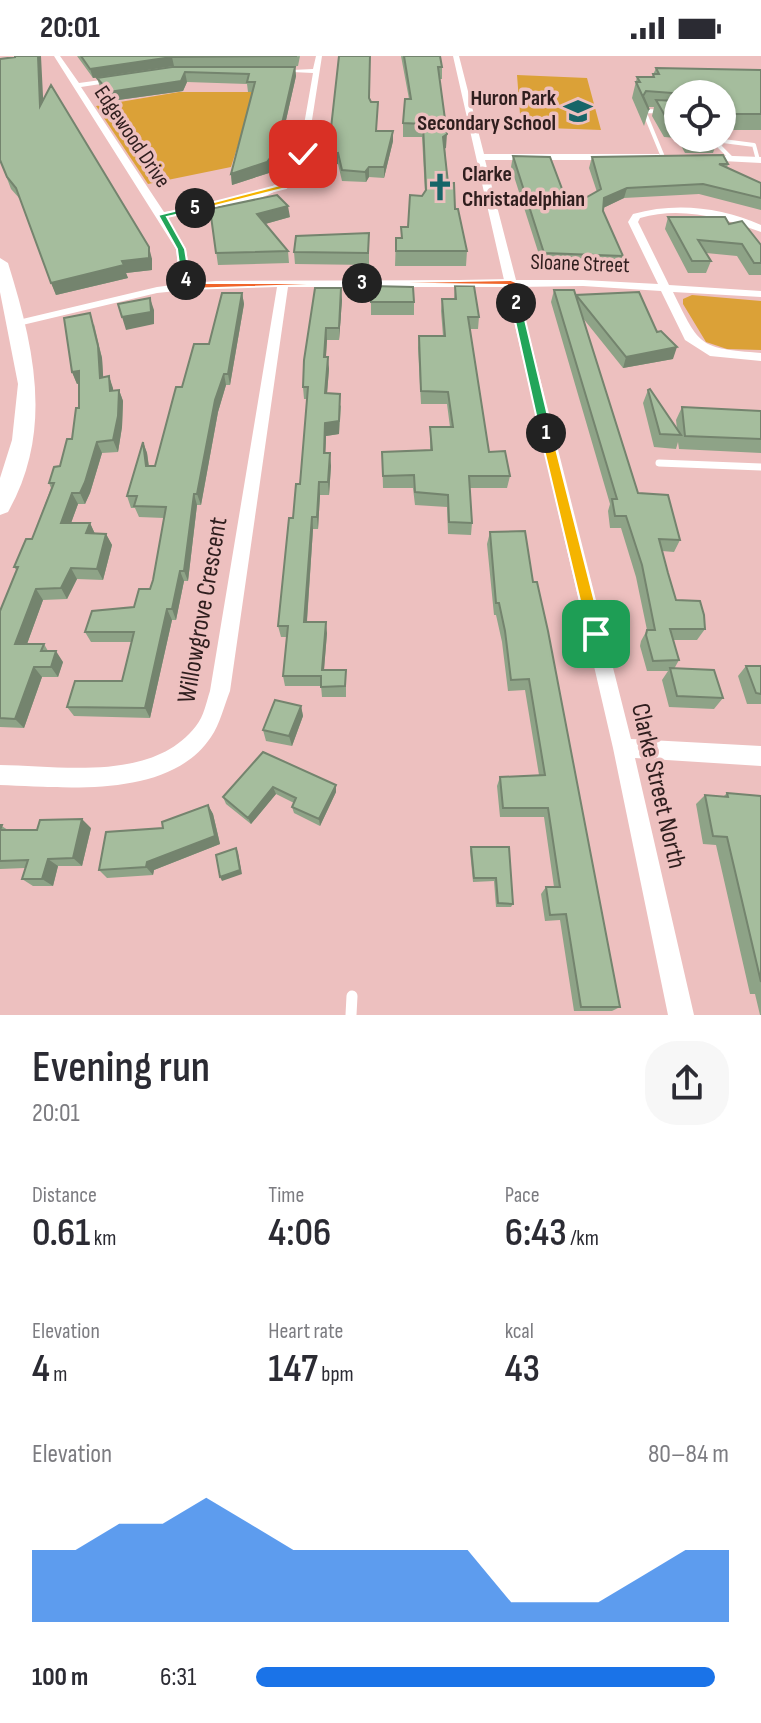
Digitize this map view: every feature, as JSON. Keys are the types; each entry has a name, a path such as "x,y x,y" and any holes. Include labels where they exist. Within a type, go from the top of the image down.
{"main road":[{"path":"0,263 18,324 29,381 27,420 19,457 0,506"}],"street":[{"name":"Edgewood Drive","path":"57,56 162,215 181,249 186,286"},
{"path":"162,215 261,194 288,183 301,165 319,56"},
{"name":"Clarke Street North","path":"456,56 623,748 681,1015"},
{"path":"259,71 317,71"},
{"path":"76,86 127,78"},
{"path":"480,157 674,157"},
{"path":"699,158 759,160"},
{"path":"761,229 718,213 655,211 636,216 633,225 695,344 714,353 761,357"},
{"name":"Sloane Street","path":"18,324 186,286 511,282 761,294"},
{"name":"Willowgrove Crescent","path":"0,775 123,774 174,757 201,735 220,691 283,284"},
{"path":"623,748 761,756"}],"lane":[{"path":"663,157 644,111 664,112"},
{"path":"732,159 719,146 723,141 754,145 759,160"},
{"path":"658,145 664,145"},
{"path":"659,463 761,467"},
{"path":"351,1015 352,996"}],"shaded area":[{"path":"517,75 587,78 601,130 521,127"},
{"path":"179,92 255,92 231,167 148,184 96,106"},
{"path":"692,295 761,301 761,350 727,349 706,342 683,304 683,299"}],"building":[{"path":"38,56 40,106 51,85 149,247 149,258 122,261 124,265 51,283 16,188 0,160 0,59"},
{"path":"81,56 297,56 172,57 90,69"},
{"path":"339,56 370,56 369,98 371,102 378,102 376,131 393,131 384,167 369,167 365,172 342,170 338,153 328,155"},
{"path":"404,56 440,56 442,67 438,67 447,134 443,137 448,183 454,183 455,209 458,209 467,251 396,251 396,238 402,238 401,227 408,227 410,195 422,196 426,190 423,124 403,123 405,99 411,99"},
{"path":"172,67 295,67 276,150 267,162 231,174 255,82 247,82 249,74 185,72 181,81 109,92 97,78"},
{"path":"656,68 761,70 761,114 736,114 736,80 664,80 664,92 646,91 643,96 649,110 636,82 640,82 637,77 659,74"},
{"path":"656,100 664,100 664,114"},
{"path":"723,155 728,164 719,164 761,183 761,198 703,184 627,188 604,198 603,211 623,256 544,253 513,156 550,157 564,194 587,197 601,189 592,157"},
{"path":"277,195 288,206 257,214 288,251 216,253 210,209"},
{"path":"668,217 725,217 729,224 742,221 761,245 761,263 754,263 742,244 698,240 711,261 692,261"},
{"path":"369,233 368,253 294,252 296,236"},
{"path":"371,286 413,287 414,302 371,302"},
{"path":"455,286 474,286 479,317 468,317 489,452 505,451 510,476 469,476 472,523 449,522 448,495 415,492 414,475 383,476 382,452 432,450 430,427 453,427 448,392 421,391 419,336 445,336 442,299 456,299"},
{"path":"315,288 341,288 339,328 326,328 324,357 328,357 325,393 340,394 339,421 325,423 324,453 330,453 328,482 319,482 317,517 312,517 304,622 326,622 322,670 346,670 345,686 321,687 321,676 283,676 288,626 278,626 289,518 293,518 296,484 300,484 308,387 303,387 304,360"},
{"path":"554,290 574,290 638,493 668,495 680,540 659,539 668,573 676,600 700,601 705,629 670,629 679,660 653,661 646,635 647,630 655,630 642,565 626,516 615,516 612,499 617,499"},
{"path":"639,292 657,332 661,331 677,347 626,357 576,295"},
{"path":"222,293 242,293 228,374 224,374 215,400 197,494 194,494 184,571 180,571 172,609 167,609 145,708 67,707 75,681 122,681 134,632 85,632 92,611 134,607 139,589 150,589 166,507 134,506 137,496 127,496 143,442 146,466 155,466 176,387 182,387 194,344 209,344"},
{"path":"150,298 151,312 122,317 118,304"},
{"path":"90,313 98,346 100,378 109,376 110,391 119,390 118,416 113,440 97,442 85,482 80,493 72,493 61,523 90,523 86,533 106,534 97,569 71,568 61,588 36,589 15,644 44,644 41,651 56,651 51,667 34,667 15,719 0,718 0,611 18,567 14,567 26,539 32,539 54,483 49,483 54,467 60,466 67,439 72,439 76,408 79,408 79,371 72,372 64,318"},
{"path":"650,389 681,435 660,434"},
{"path":"682,407 761,411 761,439 685,436"},
{"path":"525,531 533,582 537,582 548,631 620,1007 581,1007 566,914 550,915 546,887 560,887 548,808 503,808 500,777 545,775 529,679 511,680 505,631 499,603 496,603 490,532"},
{"path":"746,666 761,666 761,694 756,693"},
{"path":"670,668 714,670 723,698 677,696"},
{"path":"275,700 301,706 289,736 263,730"},
{"path":"263,752 336,785 319,819 292,807 296,798 273,787 248,818 223,797"},
{"path":"727,793 761,796 761,982 727,837 713,836 705,795 728,797"},
{"path":"208,805 215,836 147,862 146,867 99,870 106,832 163,828 162,822"},
{"path":"82,819 73,858 48,859 42,879 22,879 28,860 0,861 0,830 37,830 40,820"},
{"path":"471,847 509,847 513,904 498,903 496,878 474,878"},
{"path":"236,848 240,870 220,877 216,855"}],"place":[{"name":"Huron Park Secondary School","path":"578,111"},
{"name":"Clarke Christadelphian","path":"440,187"}],"route":[{"path":"303,154 296,175 277,189 162,215 181,249 186,286 511,282 596,634"}]}
